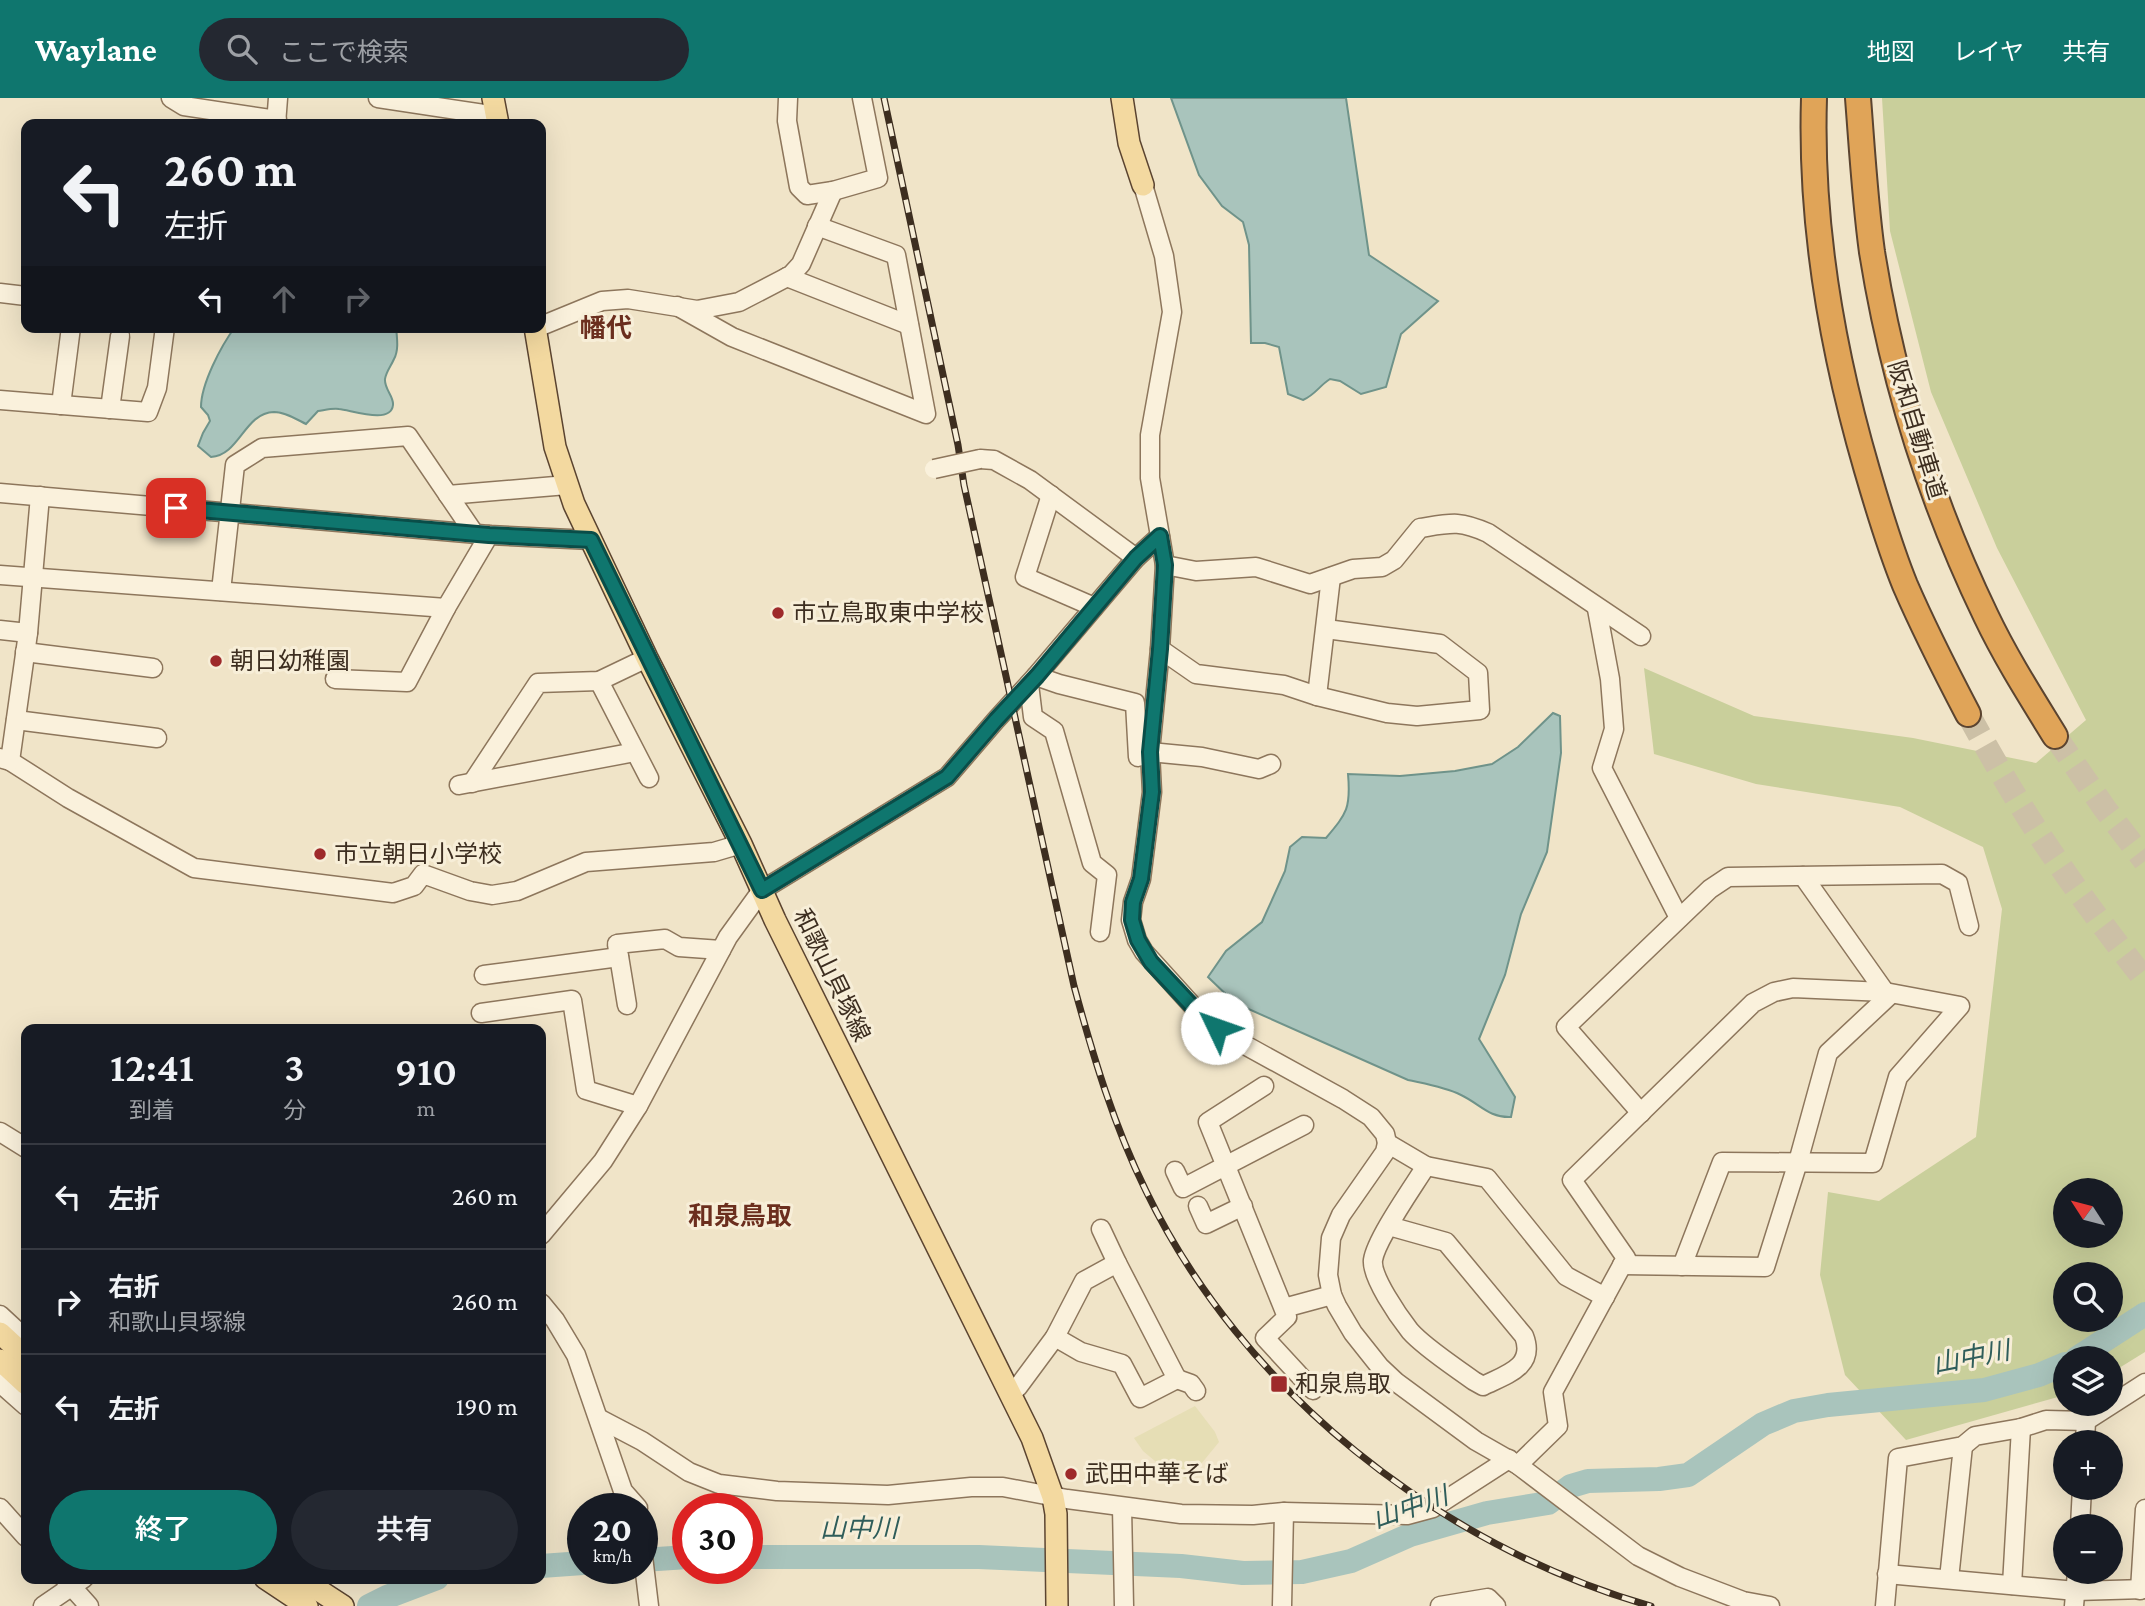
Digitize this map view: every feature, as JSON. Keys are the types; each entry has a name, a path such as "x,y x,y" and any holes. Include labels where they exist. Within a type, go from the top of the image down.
{"highway":[{"path":"1814,98 1816,186 1823,265 1835,345 1854,428 1905,584 1935,652 1968,714"},
{"name":"阪和自動車道","path":"1858,98 1872,251 1888,337 1908,412 1933,488 1987,617 2055,736"}],"main road":[{"path":"1122,98 1129,143 1143,185"},
{"name":"和歌山貝塚線","path":"538,333 555,447 567,485 591,540 1032,1438 1055,1506 1057,1603"},
{"path":"0,1333 21,1352"},
{"path":"0,1360 21,1379"},
{"path":"274,1584 307,1606"},
{"path":"309,1584 343,1606"}],"street":[{"path":"172,98 184,106 260,119"},
{"path":"277,119 278,98"},
{"path":"378,98 496,113"},
{"path":"788,98 787,121 799,187 807,195 833,191 878,178 862,98"},
{"path":"1143,185 1164,256 1172,312 1153,415 1149,453 1150,478 1165,565 1160,649 1144,755"},
{"path":"546,323 603,301 628,299 697,310 739,302 787,277 801,264 833,191"},
{"path":"677,306 732,337 926,414 896,255 817,226"},
{"path":"787,277 909,325"},
{"path":"0,293 21,295"},
{"path":"61,405 70,333"},
{"path":"0,400 148,412 157,388 164,333"},
{"path":"110,409 120,336"},
{"path":"221,591 235,465 262,448 408,436 448,495 481,534"},
{"path":"934,469 980,459 994,460 1030,480 1136,558"},
{"path":"448,495 567,485"},
{"path":"0,493 481,534 591,540"},
{"path":"1051,495 1025,577 1094,607"},
{"path":"40,496 28,633 11,713 5,759 68,799 194,868 393,894 414,886 423,874 470,891 492,895 517,891 586,862 714,852 741,844"},
{"path":"1165,565 1196,571 1256,567 1310,584 1353,569 1382,567 1394,560 1420,528 1450,523 1468,524 1488,533 1641,636"},
{"path":"335,679 407,682 481,534"},
{"path":"546,1230 603,1161 638,1106 721,950 762,890 947,777 1136,558 1160,536"},
{"path":"0,575 446,608"},
{"path":"1317,696 1331,577"},
{"path":"1597,608 1610,679 1614,729 1602,768 1679,918"},
{"path":"1160,649 1196,674 1284,685 1387,713 1418,716 1480,710 1478,673 1440,644 1325,629"},
{"path":"0,630 28,633"},
{"path":"25,652 153,668"},
{"path":"635,752 465,784 538,683 600,681 647,657"},
{"path":"1033,680 1135,703 1150,805 1141,879 1132,911 1134,930 1144,952 1208,1022 1254,1051 1343,1098 1371,1117 1382,1129 1387,1143 1385,1152 1342,1215 1331,1238 1328,1275 1332,1296 1353,1333 1388,1375 1476,1441 1514,1462 1638,1556 1680,1577 1742,1601 1770,1606"},
{"path":"1033,680 1033,717 1054,731 1092,863 1107,875 1100,932"},
{"path":"600,681 649,778"},
{"path":"11,713 157,738"},
{"path":"1144,755 1202,757 1259,769 1271,764"},
{"path":"1641,1113 1566,1027 1710,889 1728,877 1942,874 1958,883 1969,926"},
{"path":"1804,876 1888,993"},
{"path":"627,1005 617,944 665,939 679,947 721,950"},
{"path":"484,975 619,957"},
{"path":"600,1419 642,1441 689,1472 719,1484 777,1491 888,1495 987,1486 1003,1488 1055,1506 1122,1507 1181,1514 1253,1515 1284,1511 1393,1516 1420,1513 1514,1462 1558,1426 1553,1392 1626,1258 1572,1180 1753,1003 1774,992 1793,988 1888,993 1960,1006 1898,1077 1873,1163 1721,1162 1682,1266"},
{"path":"1622,1265 1765,1267 1828,1053 1888,993"},
{"path":"481,1013 572,1000 586,1090 638,1106"},
{"path":"1264,1086 1208,1122 1287,1317 1265,1338 1313,1390"},
{"path":"1175,1171 1183,1188 1304,1125"},
{"path":"0,1132 21,1145"},
{"path":"1387,1143 1426,1166 1487,1178 1566,1276 1605,1297"},
{"path":"1389,1226 1446,1242 1524,1336 1528,1348 1517,1370 1483,1386 1411,1332 1376,1279 1373,1257 1389,1226 1426,1166"},
{"path":"1198,1206 1206,1224 1243,1206"},
{"path":"1101,1229 1177,1379 1191,1384 1196,1391"},
{"path":"1010,1392 1018,1387 1055,1337 1070,1295 1084,1281 1117,1264"},
{"path":"1284,1308 1332,1296"},
{"path":"546,1309 576,1355 626,1493"},
{"path":"0,1315 21,1334"},
{"path":"1055,1337 1081,1352 1122,1364 1140,1398 1177,1379"},
{"path":"0,1383 21,1402"},
{"path":"1885,1606 1898,1458 1963,1446 1975,1436 2021,1428 2046,1420 2086,1421 2145,1383"},
{"path":"2086,1421 2086,1430"},
{"path":"2012,1584 2021,1428"},
{"path":"1949,1579 1963,1446"},
{"path":"1122,1507 1124,1603"},
{"path":"0,1508 21,1531"},
{"path":"1887,1574 2012,1584 2075,1598 2143,1590 2145,1509"},
{"path":"1283,1601 1284,1511"},
{"path":"43,1606 69,1584"},
{"path":"75,1584 89,1606"},
{"path":"1440,1606 1488,1598 1496,1606"}],"shaded area":[{"path":"1195,1406 1215,1432 1219,1442 1188,1480 1155,1461 1143,1451 1134,1438"}],"green space":[{"path":"1882,98 2145,98 2145,1352 2123,1366 2123,1346 2053,1346 2053,1398 1906,1440 1845,1375 1820,1275 1828,1192 1879,1201 1976,1137 2002,909 1983,847 1900,807 1756,784 1654,754 1644,668 1754,716 1913,738 2036,763 2086,720 1997,548 1931,392 1890,231"}],"water":[{"path":"1171,98 1346,98 1369,255 1438,301 1401,334 1386,387 1361,394 1340,381 1330,379 1303,400 1288,394 1279,347 1251,343 1249,245 1243,222 1222,206 1199,175"},
{"path":"231,333 396,333 397,352 385,379 393,402 391,411 378,415 339,409 318,411 306,424 282,413 264,414 249,426 229,449 221,455 211,457 198,446 210,421 201,407 202,398 204,387"},
{"path":"1553,713 1560,716 1561,753 1547,852 1521,914 1505,975 1479,1039 1515,1097 1511,1117 1491,1113 1448,1090 1408,1080 1235,1003 1208,977 1226,951 1262,922 1285,871 1290,847 1302,837 1326,838 1339,822 1348,803 1348,774 1400,776 1455,771 1492,764 1518,747"}],"waterway":[{"name":"山中川","path":"2096,1346 2145,1314"},
{"name":"山中川","path":"763,1557 979,1557 1181,1566 1243,1573 1302,1572 1351,1561 1410,1535 1487,1513 1548,1503 1571,1486 1588,1481 1659,1479 1688,1475 1763,1424 1794,1411 1828,1405 1984,1390 2053,1369"},
{"name":"山中川","path":"658,1559 672,1558"},
{"name":"山中川","path":"546,1566 567,1564"},
{"name":"山中川","path":"369,1606 421,1584"}],"tunnel":[{"path":"1968,714 2043,841 2145,980"},
{"path":"2055,736 2145,861"}],"railway":[{"path":"884,98 958,445 964,485 1074,986 1105,1090 1146,1191 1187,1264 1236,1331 1292,1394 1355,1451 1423,1501 1496,1544 1572,1579 1651,1606"}],"place":[{"name":"市立鳥取東中学校","path":"778,613"},
{"name":"朝日幼稚園","path":"216,661"},
{"name":"市立朝日小学校","path":"320,854"},
{"name":"和泉鳥取","path":"1279,1384"},
{"name":"武田中華そば","path":"1071,1474"}],"district":[{"name":"幡代","path":"606,328"},
{"name":"和泉鳥取","path":"740,1216"}],"route":[{"path":"176,508 489,535 591,540 762,890 947,777 1037,676 1136,558 1160,536 1165,565 1150,752 1152,792 1141,879 1133,902 1132,920 1138,940 1151,962 1208,1022 1217,1028"}]}
